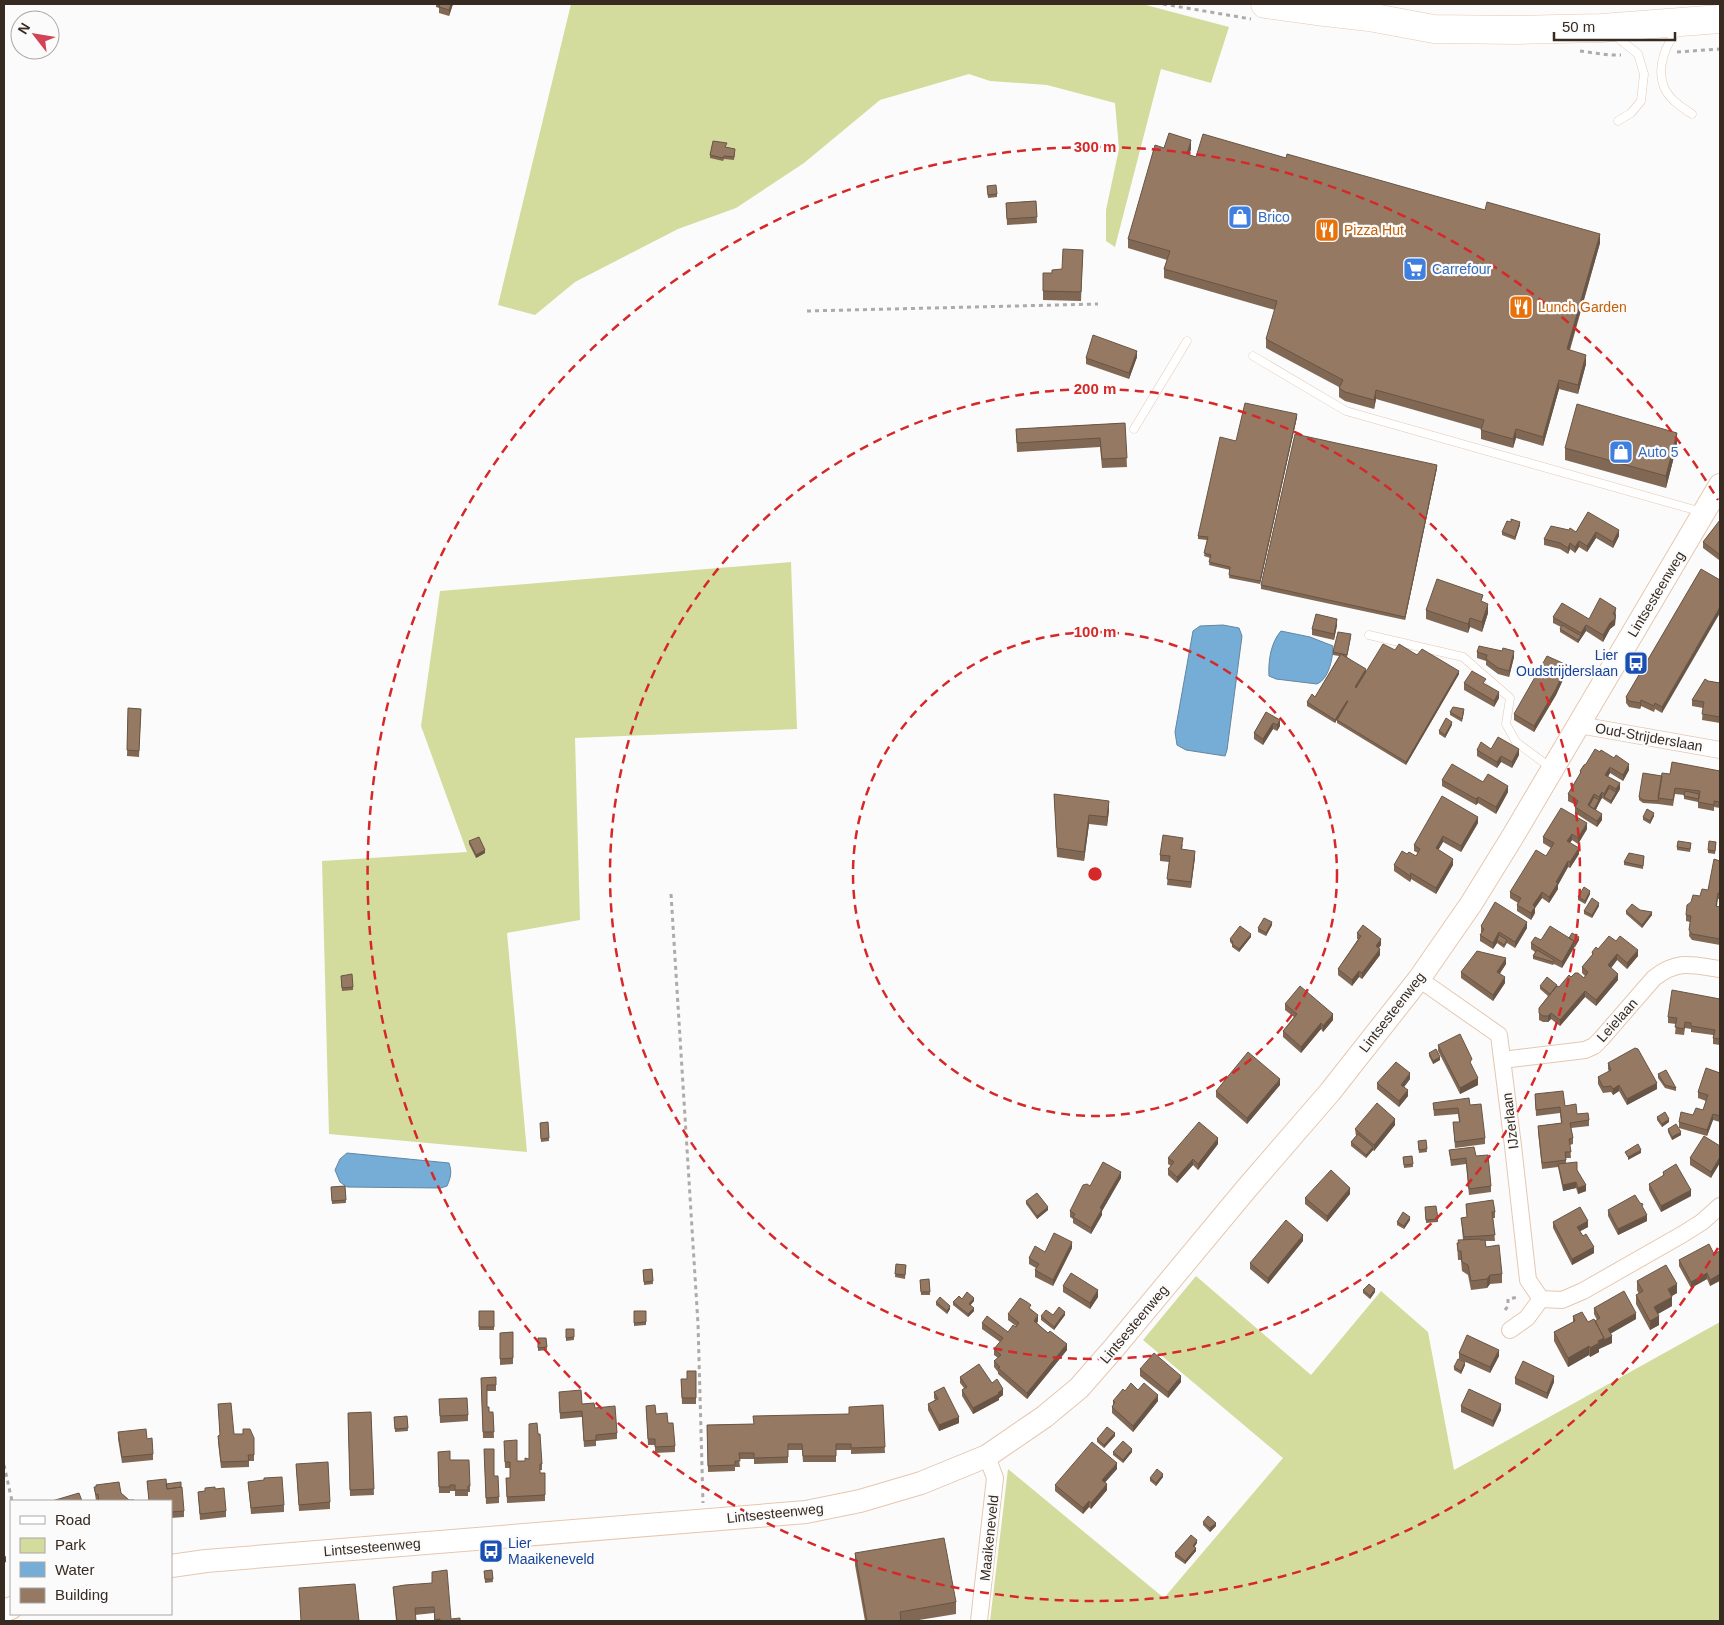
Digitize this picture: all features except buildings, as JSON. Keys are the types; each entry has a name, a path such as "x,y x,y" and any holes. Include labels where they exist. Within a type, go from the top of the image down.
{"highway":[{"path":"1266,4 1316,12 1369,17 1434,29 1602,28 1684,12"},
{"path":"1324,4 1447,15 1617,10 1684,12 1720,19"}],"street":[{"name":"Lintsesteenweg","path":"172,1566 206,1560 806,1512 860,1501 921,1484 988,1456 1044,1417 1079,1388 1114,1348 1247,1188 1330,1092 1419,979 1471,904 1553,769 1720,485"},
{"name":"Oud-Strijderslaan","path":"1579,725 1720,750"},
{"name":"Leielaan","path":"1502,1060 1585,1050 1601,1040 1654,978 1664,970 1681,964 1720,969"},
{"name":"IJzerlaan","path":"1419,979 1498,1035 1528,1280 1542,1299"},
{"path":"1510,1330 1527,1318 1542,1299 1562,1300 1583,1291 1683,1234 1702,1222 1720,1206"},
{"name":"Maaikeneveld","path":"979,1621 996,1478 988,1456"}],"lane":[{"path":"1684,12 1664,53 1661,74 1669,95 1679,106 1692,114"},
{"path":"1602,28 1616,36 1638,54 1644,74 1641,101 1631,113 1618,121"},
{"path":"1134,429 1187,341"},
{"path":"1253,356 1346,411 1704,512"},
{"path":"1370,635 1463,657 1510,698 1506,724 1516,742 1553,769"}],"path":[{"path":"807,311 1098,304"},
{"path":"671,894 698,1324 703,1521"},
{"path":"1505,1310 1508,1306 1508,1299 1519,1297"},
{"path":"4,1465 12,1500"}],"green space":[{"path":"571,4 1142,4 1229,27 1211,83 1161,69 1115,247 1106,241 1106,210 1119,149 1115,103 1047,85 990,81 969,74 880,100 804,163 736,208 678,229 575,282 535,315 498,305"},
{"path":"791,562 797,729 575,738 580,920 507,933 527,1152 329,1134 322,861 467,852 421,726 440,591"},
{"path":"1196,1276 1311,1375 1381,1291 1428,1332 1454,1470 1720,1322 1720,1621 990,1621 1008,1469 1164,1598 1283,1458 1143,1340"}],"water":[{"path":"1223,625 1239,628 1242,636 1225,756 1186,750 1177,745 1175,732 1193,631 1200,626"},
{"path":"1281,631 1310,637 1333,646 1330,668 1325,678 1317,684 1276,679 1269,676 1271,652"},
{"path":"347,1153 449,1163 451,1169 450,1177 447,1186 441,1188 347,1187 340,1182 335,1170 340,1159"}],"place":[{"name":"Brico","path":"1240,217"},
{"name":"Pizza Hut","path":"1327,230"},
{"name":"Carrefour","path":"1415,269"},
{"name":"Lunch Garden","path":"1521,307"},
{"name":"Auto 5","path":"1621,452"},
{"name":"Lier Oudstrijderslaan","path":"1636,663"},
{"name":"Lier Maaikeneveld","path":"491,1551"}]}
